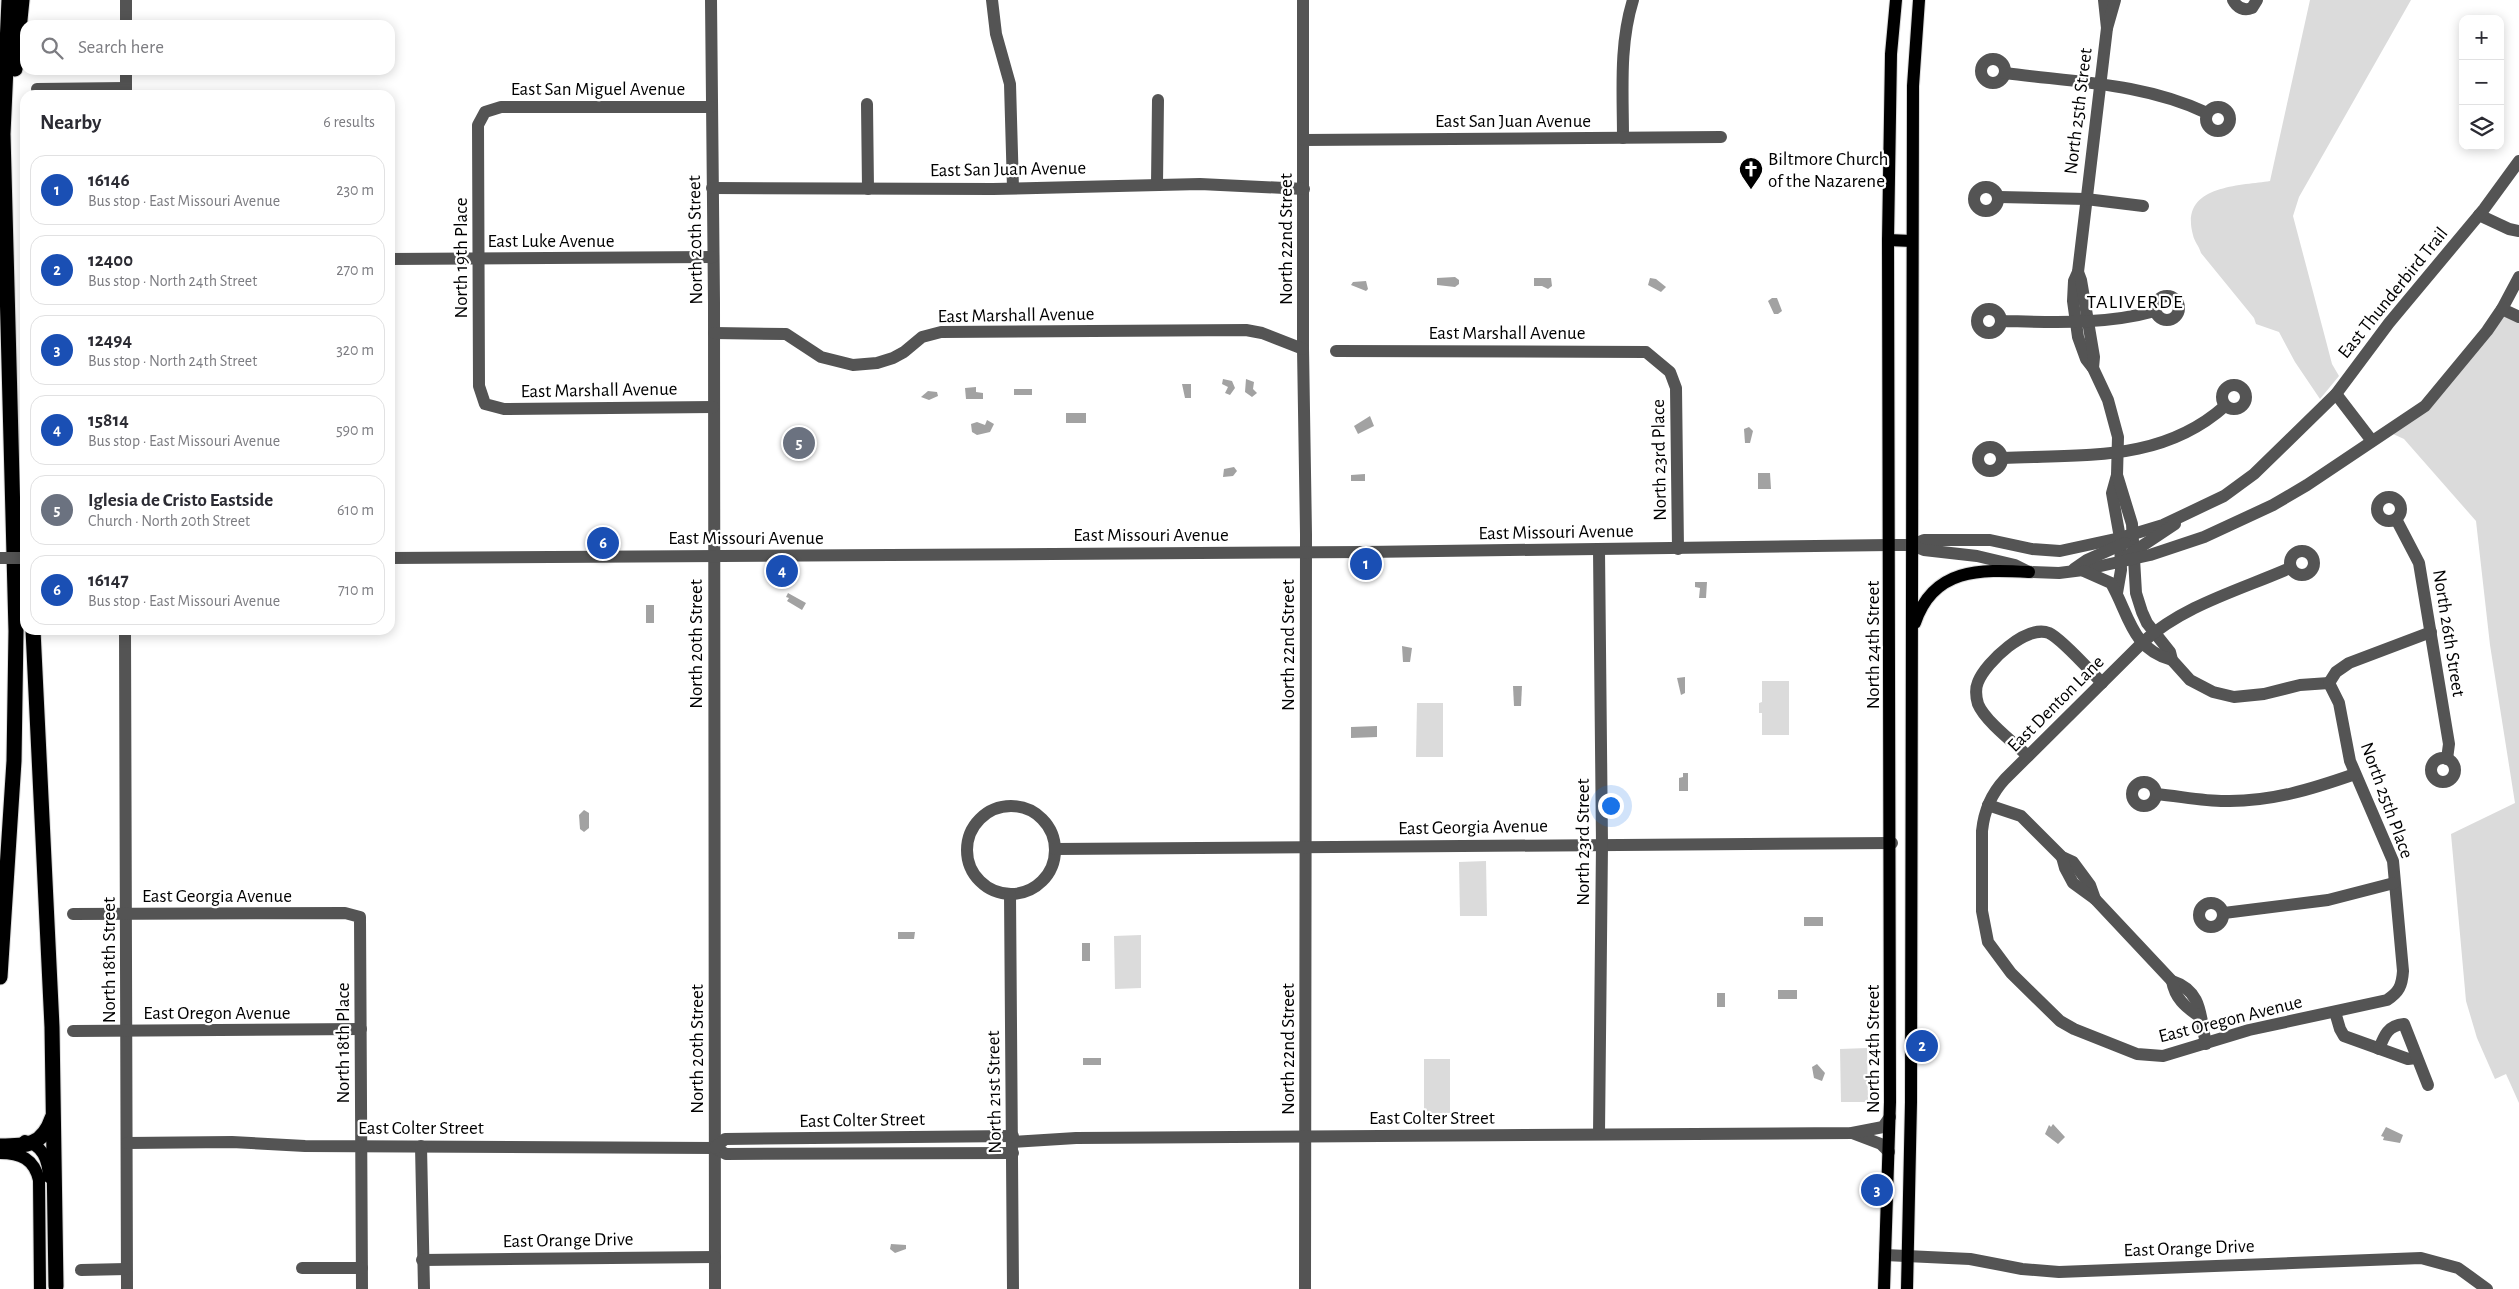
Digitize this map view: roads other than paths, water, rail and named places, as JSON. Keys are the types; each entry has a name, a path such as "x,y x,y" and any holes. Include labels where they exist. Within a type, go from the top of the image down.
{"highway":[{"path":"0,977 14,761 17,583 3,134 9,0"},
{"path":"20,20 22,0"},
{"path":"3,134 14,102 20,26"},
{"path":"14,494 20,507"},
{"path":"32,635 52,1027 56,1287"},
{"path":"5,1147 32,1143 46,1132 54,1114"}],"main road":[{"name":"North 24th Street","path":"1884,1289 1890,1117 1892,843 1888,240 1891,54 1896,0"},
{"name":"North 24th Street","path":"1907,1289 1911,1117 1913,65 1919,0"},
{"path":"1888,240 1912,241"},
{"path":"1912,630 1927,598 1944,583 1955,577 1967,572 1986,570 2029,572"},
{"path":"32,1143 44,1154 48,1169 51,1258 56,1287"},
{"path":"5,1147 29,1160 34,1166 39,1180 40,1289"},
{"path":"1900,1289 1900,1274 1907,1255"}],"street":[{"path":"126,0 126,20"},
{"name":"North 20th Street","path":"712,0 715,1289"},
{"path":"992,0 996,34 1010,84 1013,188"},
{"name":"North 22nd Street","path":"1304,0 1303,349 1306,553 1305,1289"},
{"path":"1623,138 1623,56 1627,24 1633,0"},
{"name":"North 25th Street","path":"2104,0 2107,28"},
{"name":"North 25th Street","path":"2086,199 2107,28 2115,0"},
{"path":"2233,0 2237,7 2244,10 2252,8 2257,0"},
{"path":"2005,73 2100,84 2165,96 2207,113"},
{"path":"126,75 126,90"},
{"path":"37,89 67,90"},
{"path":"1157,184 1158,100"},
{"path":"867,104 868,189"},
{"name":"East San Miguel Avenue","path":"485,112 501,107 711,107"},
{"name":"North 19th Place","path":"485,112 478,125 479,386 485,404"},
{"name":"East San Juan Avenue","path":"1304,140 1721,137"},
{"name":"East Thunderbird Trail","path":"1912,545 1924,540 1990,540 2032,549 2060,551 2120,542 2134,534 2163,526 2224,496 2254,474 2336,394 2389,323 2479,215 2519,161"},
{"name":"East San Juan Avenue","path":"712,188 1013,188 1157,184 1304,189"},
{"path":"1999,197 2086,199 2143,206"},
{"path":"2086,199 2078,272 2082,280 2081,322 2094,357 2094,368 2115,420 2119,452 2117,475 2113,484 2112,502 2120,542 2129,558 2142,612 2154,632 2170,652 2172,660 2190,680 2212,692 2234,697 2264,694 2300,685 2329,683 2336,672 2349,663 2431,632"},
{"path":"2479,215 2509,229 2519,230"},
{"name":"East Luke Avenue","path":"395,259 713,257"},
{"path":"1912,545 1924,550 1977,556 2015,565 2029,572 2071,571 2129,558 2204,537 2274,505 2425,406 2462,363 2502,309 2519,277"},
{"path":"2502,309 2519,317"},
{"path":"2002,321 2081,322 2128,319 2155,311"},
{"name":"East Marshall Avenue","path":"714,333 786,334 821,357 853,365 871,364 892,358 904,352 922,337 941,332 1240,330 1262,333 1303,349"},
{"name":"East Marshall Avenue","path":"1336,350 1633,351 1646,352 1670,372"},
{"name":"North 23rd Place","path":"1670,372 1677,396 1678,549"},
{"path":"2336,394 2372,441"},
{"name":"East Marshall Avenue","path":"485,404 504,409 713,407"},
{"path":"2003,458 2119,452 2150,447 2173,439 2205,423 2225,406"},
{"path":"2117,475 2130,510 2134,534 2129,558 2117,593"},
{"path":"2129,558 2191,512"},
{"name":"North 26th Street","path":"2396,519 2420,563 2449,744 2447,759"},
{"path":"2071,571 2120,542"},
{"name":"East Missouri Avenue","path":"395,558 1306,553 1912,545"},
{"name":"North 23rd Street","path":"1599,550 1602,844 1599,1134"},
{"path":"2060,551 2071,571 2111,583 2129,624 2143,642 2162,657 2172,660"},
{"path":"0,558 20,558"},
{"path":"2154,632 2178,615 2290,568"},
{"path":"2028,756 1987,717 1978,703 1976,687 1988,667 2024,635 2042,632 2056,639 2102,683"},
{"name":"East Denton Lane","path":"1988,942 1982,911 1982,831 1988,805 1998,786 2154,632"},
{"name":"North 18th Street","path":"125,635 127,1289"},
{"name":"North 25th Place","path":"2329,683 2339,703 2350,761 2390,851 2403,971 2402,982 2398,992"},
{"path":"2156,794 2223,801 2263,800 2312,790 2355,774"},
{"path":"1988,805 2021,816 2062,856 2065,868 2074,883 2095,900 2172,980 2184,985 2194,995 2199,1005 2199,1016 2206,1044"},
{"path":"1006,806 1021,807 1035,812 1046,822 1053,835 1056,849 1053,863 1042,881 1024,892 1010,894 996,891 983,884 973,872 968,859 967,844 972,830 980,818 992,810 1006,806"},
{"name":"East Georgia Avenue","path":"1056,849 1892,843"},
{"path":"2224,914 2328,900 2394,883"},
{"name":"North 21st Street","path":"1010,894 1013,1289"},
{"name":"East Georgia Avenue","path":"74,914 345,913 360,917"},
{"name":"North 18th Place","path":"360,917 362,1289"},
{"name":"East Oregon Avenue","path":"1988,942 2011,973 2060,1021 2074,1029 2128,1051 2150,1056 2178,1053 2248,1030 2387,1000 2398,992"},
{"path":"2335,1012 2344,1036 2408,1059 2416,1058"},
{"path":"2379,1049 2388,1030 2396,1024 2404,1024 2428,1085"},
{"name":"East Oregon Avenue","path":"73,1031 361,1029"},
{"name":"East Colter Street","path":"127,1143 232,1142 305,1146 601,1146 612,1149 715,1148 726,1154 1013,1144 1069,1138 1852,1133 1877,1129 1883,1126 1890,1117"},
{"name":"East Colter Street","path":"1852,1133 1881,1144 1889,1152"},
{"path":"421,1146 424,1289"},
{"name":"East Orange Drive","path":"1885,1256 1907,1255 1970,1259 2022,1269 2059,1272 2421,1258 2458,1268 2487,1289"},
{"name":"East Orange Drive","path":"422,1260 715,1257"},
{"path":"302,1268 362,1268"},
{"path":"81,1270 126,1270"}],"place":[{"name":"Biltmore Church of the Nazarene","path":"1751,190"},
{"name":"Iglesia de Cristo Eastside","path":"799,443"},
{"name":"16147","path":"603,543"},
{"name":"16146","path":"1366,564"},
{"name":"15814","path":"782,571"},
{"name":"12400","path":"1922,1046"},
{"name":"12494","path":"1877,1190"}],"district":[{"name":"TALIVERDE","path":"2135,301"}]}
